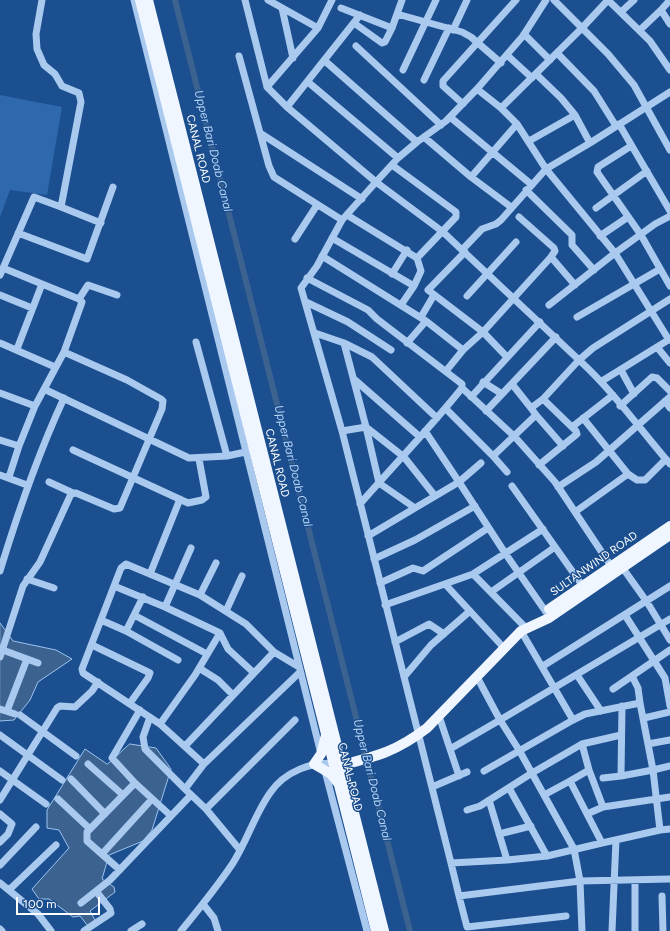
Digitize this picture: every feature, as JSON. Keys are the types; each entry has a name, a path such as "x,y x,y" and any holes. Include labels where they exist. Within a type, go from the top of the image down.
{"main road":[{"name":"CANAL ROAD","path":"140,0 250,451 326,733 338,764 340,786 376,931"},
{"name":"CANAL ROAD","path":"148,0 338,764 384,931"},
{"name":"SULTANWIND ROAD","path":"338,764 383,755 409,742 439,716 504,648 546,612 582,585 670,526"},
{"path":"527,628 549,618 670,534"},
{"path":"326,733 321,754 314,764 331,774 340,786"}],"street":[{"path":"42,0 36,34 36,49 44,65 55,74 61,85 80,93 81,98 61,206"},
{"path":"134,0 250,451 300,670 321,754"},
{"path":"245,0 266,87 287,107 376,182 442,232 488,273 602,382 620,406 668,461 645,480 637,480 628,474 583,418"},
{"path":"268,0 318,28"},
{"path":"266,87 318,28 332,0"},
{"path":"354,23 382,43 385,42 392,28 402,0"},
{"path":"403,70 436,0"},
{"path":"424,80 467,0"},
{"path":"463,104 442,84 516,0"},
{"path":"546,0 524,34 501,63 450,117 398,158 345,218 332,238 315,270 307,278 301,288 342,431 419,734 450,864 468,929 566,916"},
{"path":"554,0 622,69 667,137 670,150"},
{"path":"501,108 582,28 608,0 640,30 659,53 670,70"},
{"path":"621,12 634,0"},
{"path":"640,30 670,0"},
{"path":"282,8 293,58"},
{"path":"341,8 392,28"},
{"path":"661,10 670,24"},
{"path":"397,14 451,29 472,37 501,63"},
{"path":"287,107 360,15"},
{"path":"524,34 550,60"},
{"path":"356,46 441,125"},
{"path":"557,53 594,91 631,146 670,211"},
{"path":"507,55 561,98 574,115 590,143"},
{"path":"239,56 269,166 274,177 317,205 407,250 417,258 421,271 414,286 401,305"},
{"path":"325,61 417,142"},
{"path":"308,82 398,158"},
{"path":"477,89 501,108 517,124 546,169 615,254 634,282 669,340 602,382"},
{"path":"507,357 483,332 428,290 482,229 496,224 501,220 546,169 670,92"},
{"path":"529,141 574,115"},
{"path":"450,117 492,151 529,187 572,235 572,245 594,270"},
{"path":"470,177 517,124"},
{"path":"260,133 362,199"},
{"path":"424,137 470,177 511,207"},
{"path":"631,146 597,170 641,235 670,286"},
{"path":"392,165 456,212 456,217 417,258"},
{"path":"596,208 647,172"},
{"path":"18,233 87,259 113,187"},
{"path":"0,275 34,197 61,206 101,223"},
{"path":"295,239 317,205"},
{"path":"446,371 463,350 483,332 555,251 554,248 519,217"},
{"path":"600,236 628,217"},
{"path":"549,305 641,235 669,219"},
{"path":"332,238 414,286"},
{"path":"467,296 516,242"},
{"path":"392,274 407,250"},
{"path":"322,256 423,319 463,350"},
{"path":"551,257 574,285"},
{"path":"3,268 79,299 82,302 64,352 35,406 19,446 9,477"},
{"path":"577,317 634,282 660,269"},
{"path":"307,278 368,310 377,320 462,384 462,388 514,438 540,465 558,487 610,566"},
{"path":"17,350 42,284"},
{"path":"79,299 88,285 117,295"},
{"path":"0,295 32,308"},
{"path":"407,343 423,319 434,295"},
{"path":"531,408 543,399 579,360 593,348 670,298"},
{"path":"306,302 348,322 391,350"},
{"path":"471,397 483,382 540,322"},
{"path":"315,333 344,343 372,357 437,418"},
{"path":"486,411 556,337"},
{"path":"196,342 227,456"},
{"path":"0,343 56,367"},
{"path":"344,343 355,380 379,483 415,508"},
{"path":"657,347 670,363"},
{"path":"49,482 73,493 116,509 122,506 151,439 163,405 161,399 131,382 64,352"},
{"path":"620,370 634,394"},
{"path":"620,406 654,376 670,391"},
{"path":"355,380 423,434 459,482 488,528 546,612"},
{"path":"483,382 502,394"},
{"path":"512,384 563,446"},
{"path":"360,504 404,457 462,388"},
{"path":"44,389 189,458 199,459 227,456 250,451"},
{"path":"0,393 35,406"},
{"path":"572,427 613,395"},
{"path":"0,571 2,558 27,485 64,398"},
{"path":"540,465 576,436 576,432 572,427 543,399"},
{"path":"558,487 596,462 668,399 670,408"},
{"path":"446,408 494,456 507,472"},
{"path":"494,456 536,415"},
{"path":"342,431 366,427 404,457 435,496"},
{"path":"0,440 19,446"},
{"path":"73,450 188,503 202,500 206,497 199,459"},
{"path":"368,536 459,482 481,463"},
{"path":"575,512 628,474"},
{"path":"0,475 9,477 27,485"},
{"path":"512,486 582,585"},
{"path":"0,657 1,649 27,579 40,562 70,494 73,493"},
{"path":"150,574 180,499"},
{"path":"374,559 415,540 475,506"},
{"path":"380,583 413,568 423,571 488,528"},
{"path":"386,605 473,574 543,529"},
{"path":"491,592 555,547"},
{"path":"165,607 191,548"},
{"path":"200,595 216,563"},
{"path":"204,764 186,746 160,724 82,671 121,568 126,564 200,595 246,624 274,652 300,670"},
{"path":"622,567 647,602 670,640"},
{"path":"473,574 527,628 542,666 573,720"},
{"path":"226,611 242,576"},
{"path":"27,579 54,588"},
{"path":"445,584 504,648"},
{"path":"114,586 143,597 220,633 228,649 254,673"},
{"path":"542,666 625,616 670,586"},
{"path":"126,631 143,597"},
{"path":"404,677 431,645 470,611"},
{"path":"134,615 207,654"},
{"path":"625,616 640,638 653,662 665,678 670,706"},
{"path":"450,749 578,675 670,619"},
{"path":"101,620 126,631 178,660"},
{"path":"395,642 429,624 444,634"},
{"path":"160,724 199,668 220,633"},
{"path":"92,645 150,673 130,703"},
{"path":"1,649 38,663"},
{"path":"613,689 670,650"},
{"path":"186,746 274,652"},
{"path":"8,711 27,659"},
{"path":"199,668 214,677 233,695"},
{"path":"185,789 204,764 300,670"},
{"path":"578,675 601,711"},
{"path":"632,676 638,688 644,718 653,770 660,830"},
{"path":"477,677 500,720 520,750 574,849 580,881 582,931"},
{"path":"0,800 58,706 75,707 92,691 98,682"},
{"path":"484,771 585,714 640,703"},
{"path":"621,776 622,706"},
{"path":"0,708 17,715 76,756"},
{"path":"140,710 112,758 135,783 171,816"},
{"path":"644,718 670,712"},
{"path":"439,716 459,776"},
{"path":"150,717 143,737 145,749 206,809 240,850"},
{"path":"206,809 295,720"},
{"path":"0,735 29,754 62,780"},
{"path":"468,810 489,800 582,744 621,735"},
{"path":"648,744 670,740"},
{"path":"582,744 589,770 603,807"},
{"path":"88,764 123,795"},
{"path":"181,931 218,887 240,850 270,792 286,777 314,764 338,764"},
{"path":"603,778 621,776 670,766"},
{"path":"325,770 367,931"},
{"path":"544,795 589,770"},
{"path":"0,771 46,804"},
{"path":"432,787 467,772"},
{"path":"71,779 105,814"},
{"path":"570,781 602,843"},
{"path":"120,870 87,841 86,836 90,829 135,783"},
{"path":"509,788 547,856"},
{"path":"81,903 120,870 191,794"},
{"path":"587,814 603,807 670,797"},
{"path":"58,799 90,829"},
{"path":"102,854 152,799"},
{"path":"489,800 500,834 506,860"},
{"path":"0,814 12,824 8,834 0,842"},
{"path":"500,834 531,826"},
{"path":"0,865 36,827"},
{"path":"450,864 547,856 670,829"},
{"path":"612,931 616,840"},
{"path":"9,890 56,845"},
{"path":"459,896 580,881 670,879"},
{"path":"635,880 635,931"},
{"path":"0,883 38,914 49,931"},
{"path":"84,931 111,913 110,909 96,891"},
{"path":"662,896 663,931"},
{"path":"203,904 214,918 218,931"},
{"path":"132,931 142,924"}],"shaded area":[{"path":"0,95 62,107 47,195 10,190 0,217"},
{"path":"0,623 13,641 56,650 72,659 38,682 30,700 14,720 0,721"},
{"path":"130,744 156,748 171,769 152,830 143,841 109,855 102,879 114,887 115,892 90,911 95,920 88,926 80,916 73,917 49,899 39,899 32,889 69,848 59,830 47,828 47,810 85,749 107,764"}],"waterway":[{"name":"Upper Bari Doab Canal","path":"175,0 410,931"}]}
